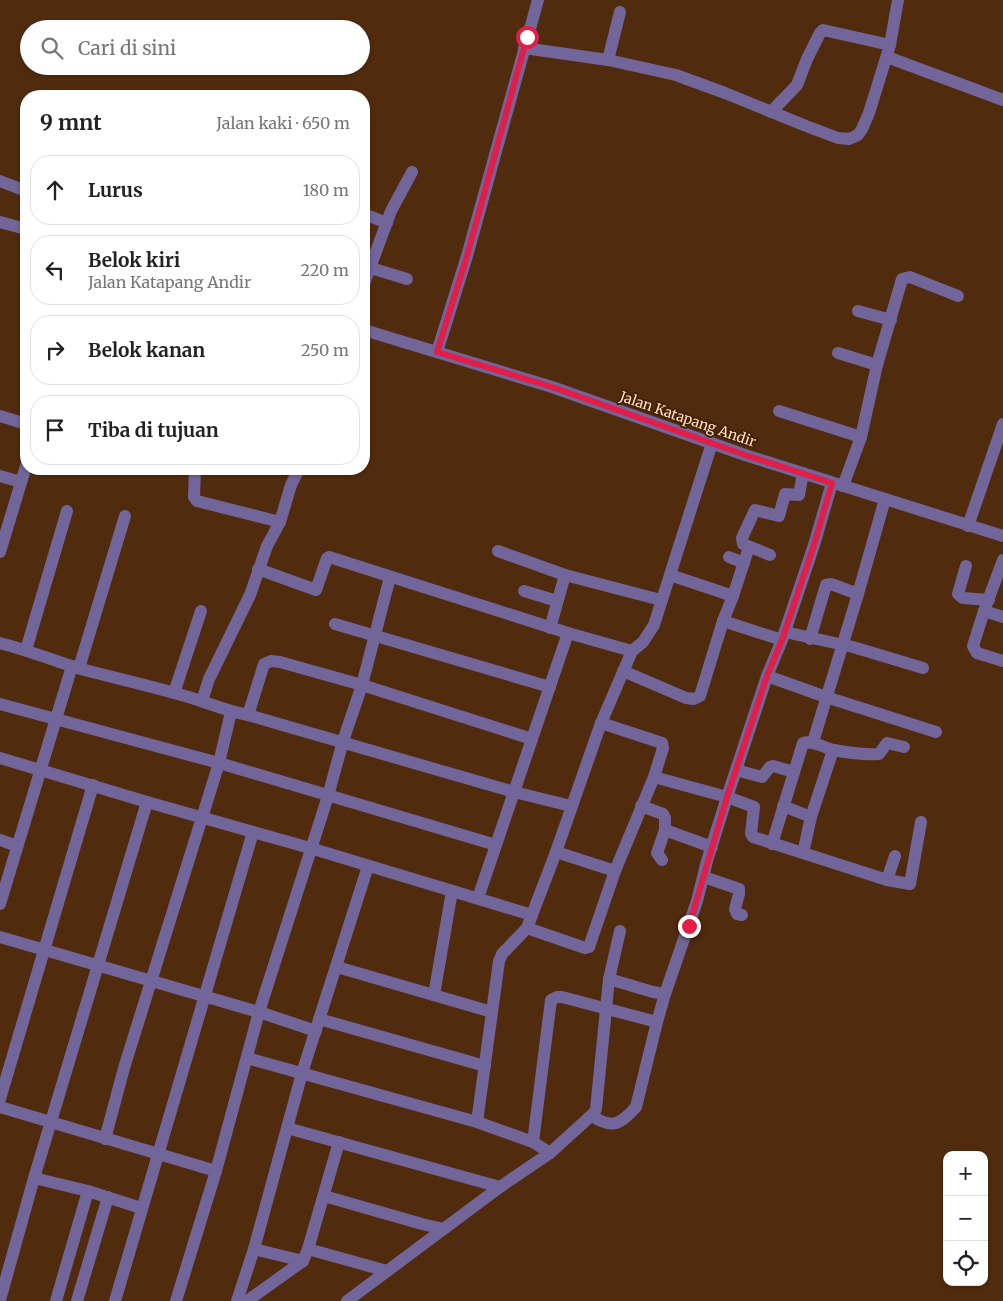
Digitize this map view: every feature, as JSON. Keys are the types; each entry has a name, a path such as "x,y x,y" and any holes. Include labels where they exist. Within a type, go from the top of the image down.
{"street":[{"path":"437,352 467,256 538,0"},
{"path":"524,48 608,60 676,75 838,138 849,139 858,135 862,129 889,51 898,0"},
{"path":"608,60 620,12"},
{"path":"771,112 797,85 807,58 820,32 823,30 889,51 1003,100"},
{"path":"370,260 391,211 412,172"},
{"path":"0,183 20,189"},
{"path":"370,216 387,223"},
{"path":"0,222 20,227"},
{"path":"370,268 407,279"},
{"path":"592,1116 604,1124 617,1124 636,1107 665,994 698,901 727,797 767,676 784,636 814,545 838,484 861,437 877,365 902,279 907,277 958,296"},
{"path":"858,311 891,320"},
{"name":"Jalan Katapang Andir","path":"370,332 552,387 712,443 1003,536"},
{"path":"838,353 877,365"},
{"path":"779,410 861,437"},
{"path":"0,416 20,422"},
{"path":"968,526 1003,424"},
{"path":"477,1122 500,957 527,928 601,723 632,651 643,642 654,625 712,443"},
{"path":"770,555 749,547 742,541 755,510 779,516 784,495 799,496 803,473"},
{"path":"0,552 23,475"},
{"path":"195,475 194,497 197,501 280,522"},
{"path":"202,700 209,679 250,595 258,569 280,522 291,485 296,475"},
{"path":"0,476 21,482"},
{"path":"813,742 885,499"},
{"path":"26,650 67,510"},
{"path":"0,904 2,886 17,846 56,720 76,667 125,516"},
{"path":"623,671 686,698 694,699 700,696 723,621 749,547"},
{"path":"498,551 565,575 661,600"},
{"path":"258,569 317,590 327,558 329,557 568,634 632,651"},
{"path":"730,557 744,562"},
{"path":"1003,560 986,605 973,648 978,652 1003,661"},
{"path":"966,566 958,594 963,598 986,605 1003,617"},
{"path":"550,628 565,575"},
{"path":"670,575 733,596"},
{"path":"176,1301 216,1171 259,1012 362,685 390,577"},
{"path":"810,639 826,585 831,584 858,594"},
{"path":"524,591 557,601"},
{"path":"174,693 201,611"},
{"path":"723,621 784,636 810,639 861,650 923,668"},
{"path":"335,624 550,687"},
{"path":"478,898 568,634"},
{"path":"0,643 76,667 202,700 231,712 343,741 514,792 571,806"},
{"path":"248,715 264,664 271,661 362,685 532,739"},
{"path":"767,676 936,732"},
{"path":"0,704 218,763 496,845"},
{"path":"105,1139 202,818 231,712"},
{"path":"527,928 585,948 588,947 615,871 654,777 663,748 662,743 601,723"},
{"path":"772,844 802,744 813,742 833,750 858,754 878,754 886,743 904,747"},
{"path":"803,852 833,750"},
{"path":"0,758 532,915"},
{"path":"736,770 762,777 773,766 794,772"},
{"path":"654,777 727,797 754,807 750,834 756,838 886,880 910,884 922,822"},
{"path":"0,1099 93,785"},
{"path":"0,1300 50,1123 147,802"},
{"path":"641,806 663,814 665,818 665,830 658,853 662,860"},
{"path":"783,806 812,817"},
{"path":"665,830 712,846"},
{"path":"115,1301 253,832"},
{"path":"0,840 17,846"},
{"path":"556,852 615,871"},
{"path":"886,880 895,856"},
{"path":"237,1301 254,1249 302,1073 368,866"},
{"path":"704,877 739,890 735,910 737,914 742,915"},
{"path":"434,995 452,891"},
{"path":"347,1301 500,1187 550,1153 592,1116 596,1109 608,979 620,931"},
{"path":"0,937 259,1012 484,1066"},
{"path":"337,967 492,1012"},
{"path":"608,979 665,994"},
{"path":"533,1142 551,1000 562,997 657,1022"},
{"path":"247,1058 477,1122 533,1142 550,1153"},
{"path":"0,1107 216,1171"},
{"path":"287,1128 500,1187"},
{"path":"247,1301 302,1261 308,1248 340,1142"},
{"path":"34,1178 88,1191 141,1208"},
{"path":"56,1301 88,1191"},
{"path":"324,1196 444,1229"},
{"path":"77,1301 108,1197"},
{"path":"308,1248 387,1271"},
{"path":"254,1249 302,1261"}],"route":[{"path":"527,37 467,256 437,352 552,387 745,455 832,483 814,545 782,640 767,676 727,797 707,861 698,901 689,926"}]}
